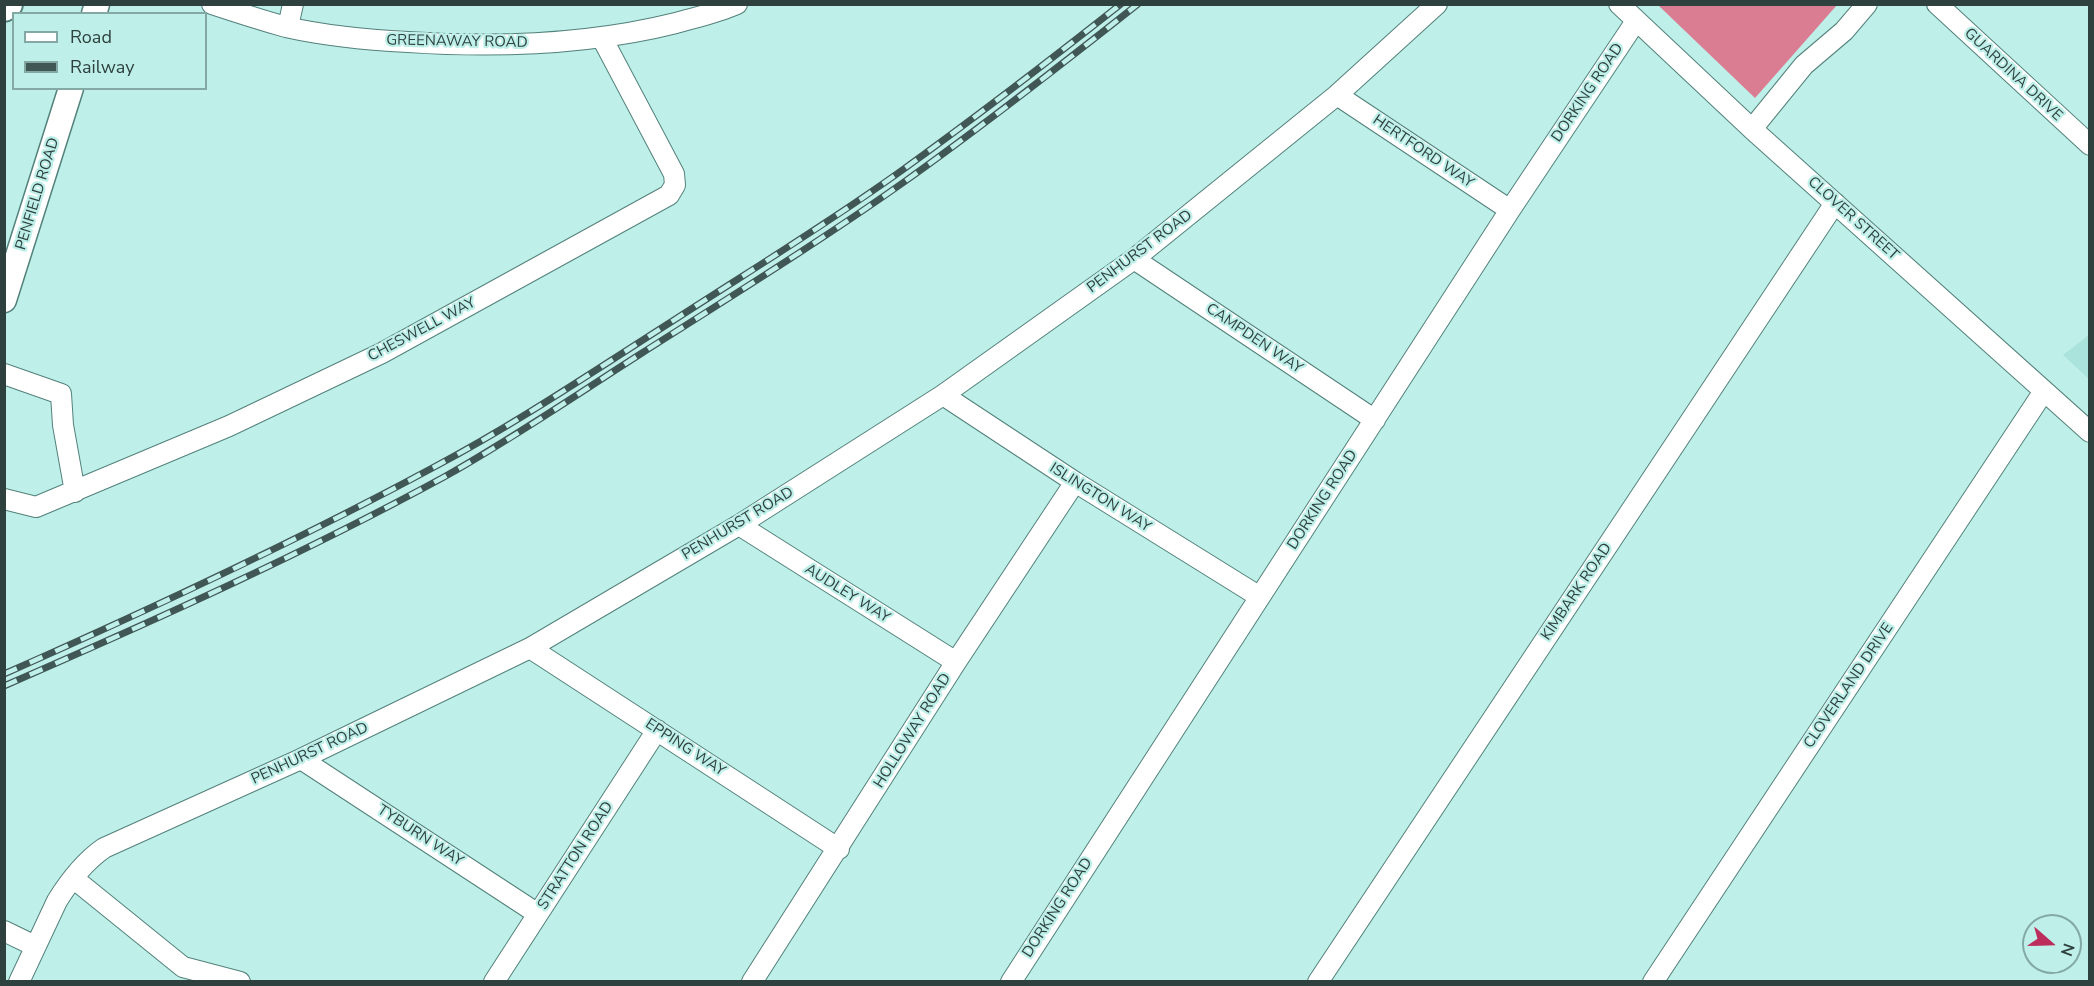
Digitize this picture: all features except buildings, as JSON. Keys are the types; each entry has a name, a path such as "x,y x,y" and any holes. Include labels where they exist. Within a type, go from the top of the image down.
{"main road":[{"name":"PENFIELD ROAD","path":"4,300 70,90"}],"street":[{"name":"GREENAWAY ROAD","path":"212,4 288,27 370,40 457,45 533,44 602,38 696,18 737,4"},
{"path":"288,27 293,4"},
{"name":"PENHURST ROAD","path":"19,981 57,901 93,855 301,759 530,648 739,525 943,395 1134,259 1337,95 1437,4"},
{"name":"CLOVER STREET","path":"1618,4 1752,129 2090,432"},
{"path":"1752,129 1804,65 1844,31 1867,4"},
{"name":"GUARDINA DRIVE","path":"1937,4 2090,146"},
{"name":"DORKING ROAD","path":"1011,981 1510,210 1636,21"},
{"name":"CHESWELL WAY","path":"4,499 36,507 229,426 382,353 669,195 675,185 674,174 602,38"},
{"name":"HERTFORD WAY","path":"1337,95 1510,210"},
{"name":"KIMBARK ROAD","path":"1318,981 1836,203"},
{"name":"CAMPDEN WAY","path":"1134,259 1375,420"},
{"path":"4,374 61,394 63,425 75,492"},
{"name":"CLOVERLAND DRIVE","path":"1653,981 2044,391"},
{"name":"ISLINGTON WAY","path":"943,395 1075,482 1260,597"},
{"name":"HOLLOWAY ROAD","path":"752,981 839,849 956,662 1075,482"},
{"name":"AUDLEY WAY","path":"739,525 956,662"},
{"name":"EPPING WAY","path":"530,648 839,849"},
{"name":"STRATTON ROAD","path":"494,981 657,730"},
{"name":"TYBURN WAY","path":"301,759 538,914"},
{"path":"73,878 183,967 240,981"},
{"path":"4,931 35,946"}],"shaded area":[{"path":"1658,5 1837,5 1755,98"},
{"path":"2089,335 2089,379 2063,355"}],"railway":[{"path":"4,674 276,548 383,494 496,432 584,378 873,191 1040,68 1121,4"},
{"path":"4,686 281,560 390,506 494,448 872,204 993,117 1138,4"}]}
